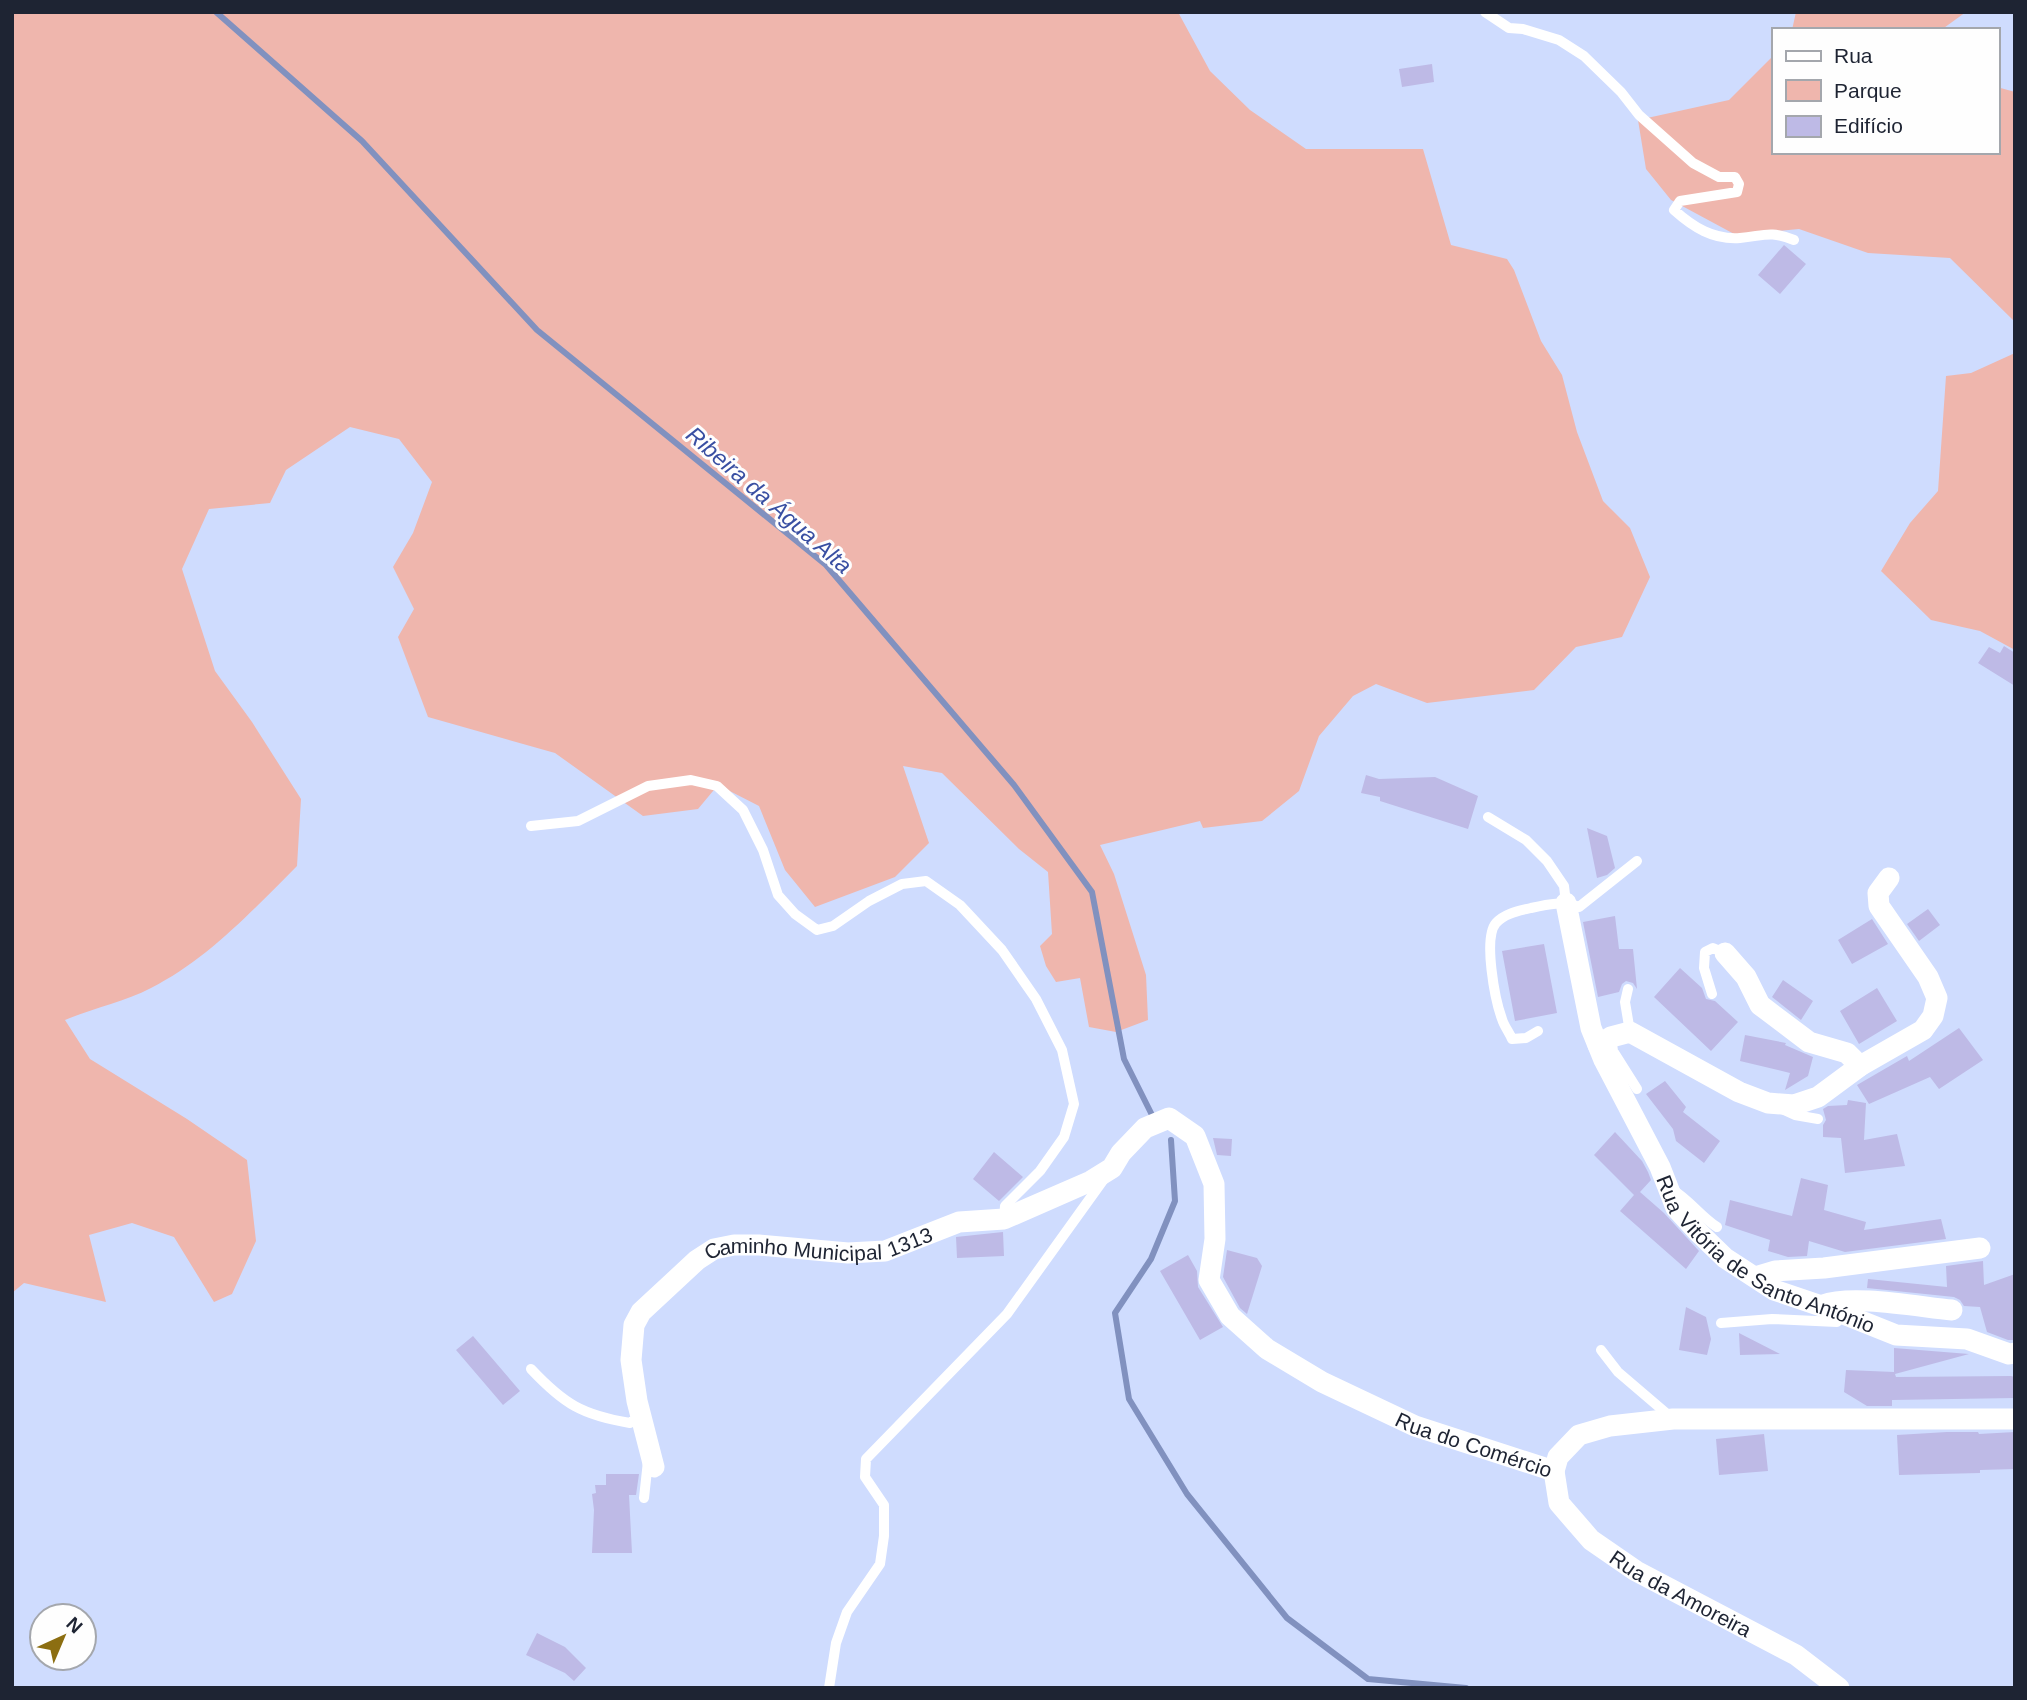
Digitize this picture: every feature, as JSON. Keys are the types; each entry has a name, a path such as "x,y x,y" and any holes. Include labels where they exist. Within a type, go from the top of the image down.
{"street":[{"path":"1613,1038 1768,1103 1794,1105 1818,1097 1860,1066 1923,1030 1933,1016 1937,998 1928,977 1880,906 1878,893 1889,878"},
{"name":"Rua Vitória de Santo António","path":"1566,902 1591,1028 1613,1038 1676,1208 1696,1231 1725,1258 1774,1290 1896,1335 1967,1339 2009,1354 2015,1353"},
{"path":"1725,953 1746,977 1760,1005 1809,1042 1847,1052 1860,1066"},
{"name":"Rua do Comércio","path":"1145,1128 1170,1118 1195,1136 1214,1184 1215,1239 1209,1280 1230,1316 1267,1349 1322,1382 1415,1426 1554,1471 1558,1457 1579,1436 1611,1426 1673,1419 2015,1419"},
{"name":"Caminho Municipal 1313","path":"652,1459 631,1360 634,1325 641,1312 697,1260 714,1249 734,1245 848,1253 886,1251 959,1222 1004,1219 1091,1181 1112,1168 1121,1153 1145,1128"},
{"path":"1755,1277 1775,1271 1824,1268 1980,1248"},
{"path":"1821,1306 1835,1300 1952,1310"},
{"name":"Rua da Amoreira","path":"1554,1471 1559,1503 1591,1540 1636,1571 1796,1655 1839,1688"}],"lane":[{"path":"1485,12 1509,29 1523,29 1559,40 1584,56 1621,92 1639,115 1693,163 1719,177 1735,177 1739,184 1737,192 1680,201 1674,210 1691,225 1715,236 1738,238 1776,233 1794,240"},
{"path":"531,826 578,821 648,786 691,780 718,786 743,810 763,850 778,895 795,914 817,930 834,926 869,901 902,884 926,881 960,905 1002,950 1035,999 1062,1050 1074,1104 1064,1138 1040,1171 1005,1206 1004,1219"},
{"path":"1488,817 1526,840 1547,861 1564,886 1566,902"},
{"path":"1538,1031 1526,1038 1512,1039 1502,1022 1494,987 1491,945 1494,925 1505,915 1546,905 1566,902 1579,907 1637,861"},
{"path":"1712,994 1704,968 1705,952 1713,947 1725,953"},
{"path":"1628,989 1613,1038 1613,1051 1637,1089"},
{"path":"1768,1103 1795,1115 1818,1119"},
{"path":"829,1688 836,1643 847,1612 880,1564 884,1505 865,1477 866,1459 1007,1314 1112,1168"},
{"path":"1668,1187 1687,1198 1717,1227"},
{"path":"1720,1323 1772,1319 1837,1322 1844,1314"},
{"path":"1601,1350 1618,1372 1673,1419"},
{"path":"531,1369 554,1394 580,1410 630,1423 641,1415"},
{"path":"644,1497 652,1459"}],"green space":[{"path":"12,12 1178,12 1210,71 1250,110 1306,149 1423,149 1451,245 1507,259 1514,270 1541,341 1562,375 1577,432 1603,501 1630,528 1650,577 1622,637 1576,647 1534,690 1427,703 1376,684 1353,696 1319,736 1299,791 1262,821 1203,828 1200,821 1100,845 1114,874 1146,975 1148,1020 1116,1032 1089,1027 1080,978 1056,982 1046,966 1040,946 1052,934 1048,872 1019,849 942,773 903,766 929,843 895,877 815,907 785,870 759,806 718,785 698,809 643,816 555,753 428,717 398,637 414,609 393,567 413,533 432,482 399,439 350,427 286,470 270,503 209,509 182,569 215,671 252,722 301,799 297,866 229,933 172,977 141,993 65,1020 90,1059 247,1160 256,1241 232,1294 214,1302 174,1237 132,1223 89,1235 106,1302 24,1283 12,1293"},
{"path":"1796,12 1966,12 1944,28 1792,28"},
{"path":"1772,57 1772,154 1999,154 1999,88 2015,92 2015,322 1950,258 1868,253 1799,229 1736,235 1671,200 1646,169 1638,120 1729,100"},
{"path":"2015,353 2015,650 1980,631 1931,620 1881,571 1910,523 1938,491 1946,376 1971,373"}],"building":[{"path":"1432,64 1434,82 1402,87 1399,69"},
{"path":"1784,245 1806,264 1780,294 1758,275"},
{"path":"2004,646 2015,653 2015,686 1978,663 1989,647 2000,653"},
{"path":"1366,775 1379,779 1435,777 1478,796 1468,829 1380,801 1380,797 1361,793"},
{"path":"1587,828 1607,836 1615,868 1607,875 1597,878"},
{"path":"1928,909 1940,925 1919,941 1907,924"},
{"path":"1615,916 1619,949 1633,949 1637,989 1633,983 1626,981 1619,992 1598,997 1583,922"},
{"path":"1872,919 1888,944 1852,964 1838,940"},
{"path":"1544,944 1557,1013 1515,1021 1502,951"},
{"path":"1680,968 1702,988 1706,999 1715,1001 1738,1022 1711,1051 1654,997"},
{"path":"1783,980 1813,1001 1801,1020 1772,997"},
{"path":"1877,988 1897,1021 1859,1044 1840,1011"},
{"path":"1959,1028 1983,1060 1939,1089 1930,1077 1869,1104 1857,1085 1907,1056 1909,1061"},
{"path":"1745,1035 1786,1043 1785,1045 1813,1057 1808,1076 1785,1090 1790,1073 1740,1061"},
{"path":"1665,1081 1686,1107 1683,1112 1720,1141 1704,1163 1676,1141 1673,1129 1646,1094"},
{"path":"1848,1100 1866,1103 1864,1140 1897,1134 1905,1166 1845,1173 1841,1138 1823,1137 1826,1120 1823,1109 1828,1106 1847,1105"},
{"path":"1615,1132 1642,1161 1648,1172 1651,1180 1640,1192 1664,1213 1699,1251 1686,1269 1620,1211 1634,1195 1594,1155"},
{"path":"1213,1138 1232,1139 1231,1156 1217,1155"},
{"path":"994,1152 1023,1177 999,1201 973,1179"},
{"path":"1801,1178 1828,1185 1824,1210 1866,1222 1864,1230 1941,1219 1946,1239 1845,1252 1809,1241 1807,1256 1788,1257 1768,1251 1770,1240 1725,1225 1730,1200 1792,1216"},
{"path":"1003,1232 1004,1256 957,1258 956,1237"},
{"path":"1227,1250 1257,1258 1262,1266 1247,1314 1240,1308 1223,1277"},
{"path":"1188,1255 1197,1271 1198,1287 1223,1327 1200,1340 1160,1271"},
{"path":"1983,1261 1984,1285 2015,1274 2015,1340 1987,1332 1980,1307 1964,1306 1954,1297 1867,1288 1868,1279 1947,1287 1946,1266"},
{"path":"1686,1307 1706,1317 1711,1339 1707,1355 1679,1350"},
{"path":"1739,1333 1780,1354 1740,1355"},
{"path":"473,1336 520,1391 503,1405 456,1350"},
{"path":"1894,1348 1969,1354 1895,1374 1896,1377 2011,1376 2015,1377 2015,1398 1892,1400 1892,1406 1867,1406 1844,1392 1846,1370 1894,1372"},
{"path":"2015,1432 2015,1469 1980,1470 1980,1473 1899,1475 1897,1435"},
{"path":"1764,1434 1768,1471 1719,1475 1716,1439"},
{"path":"606,1474 639,1474 636,1495 629,1495 632,1553 592,1553 592,1494 596,1493 595,1485 606,1485"},
{"path":"537,1633 565,1647 586,1668 574,1681 565,1673 526,1655"}],"waterway":[{"name":"Ribeira da Água Alta","path":"216,12 362,141 537,330 826,565 1014,785 1092,892 1124,1059 1152,1115"},
{"name":"Ribeira da Água Alta","path":"1171,1140 1175,1201 1151,1259 1115,1313 1129,1399 1187,1494 1287,1618 1368,1679 1466,1688"}]}
